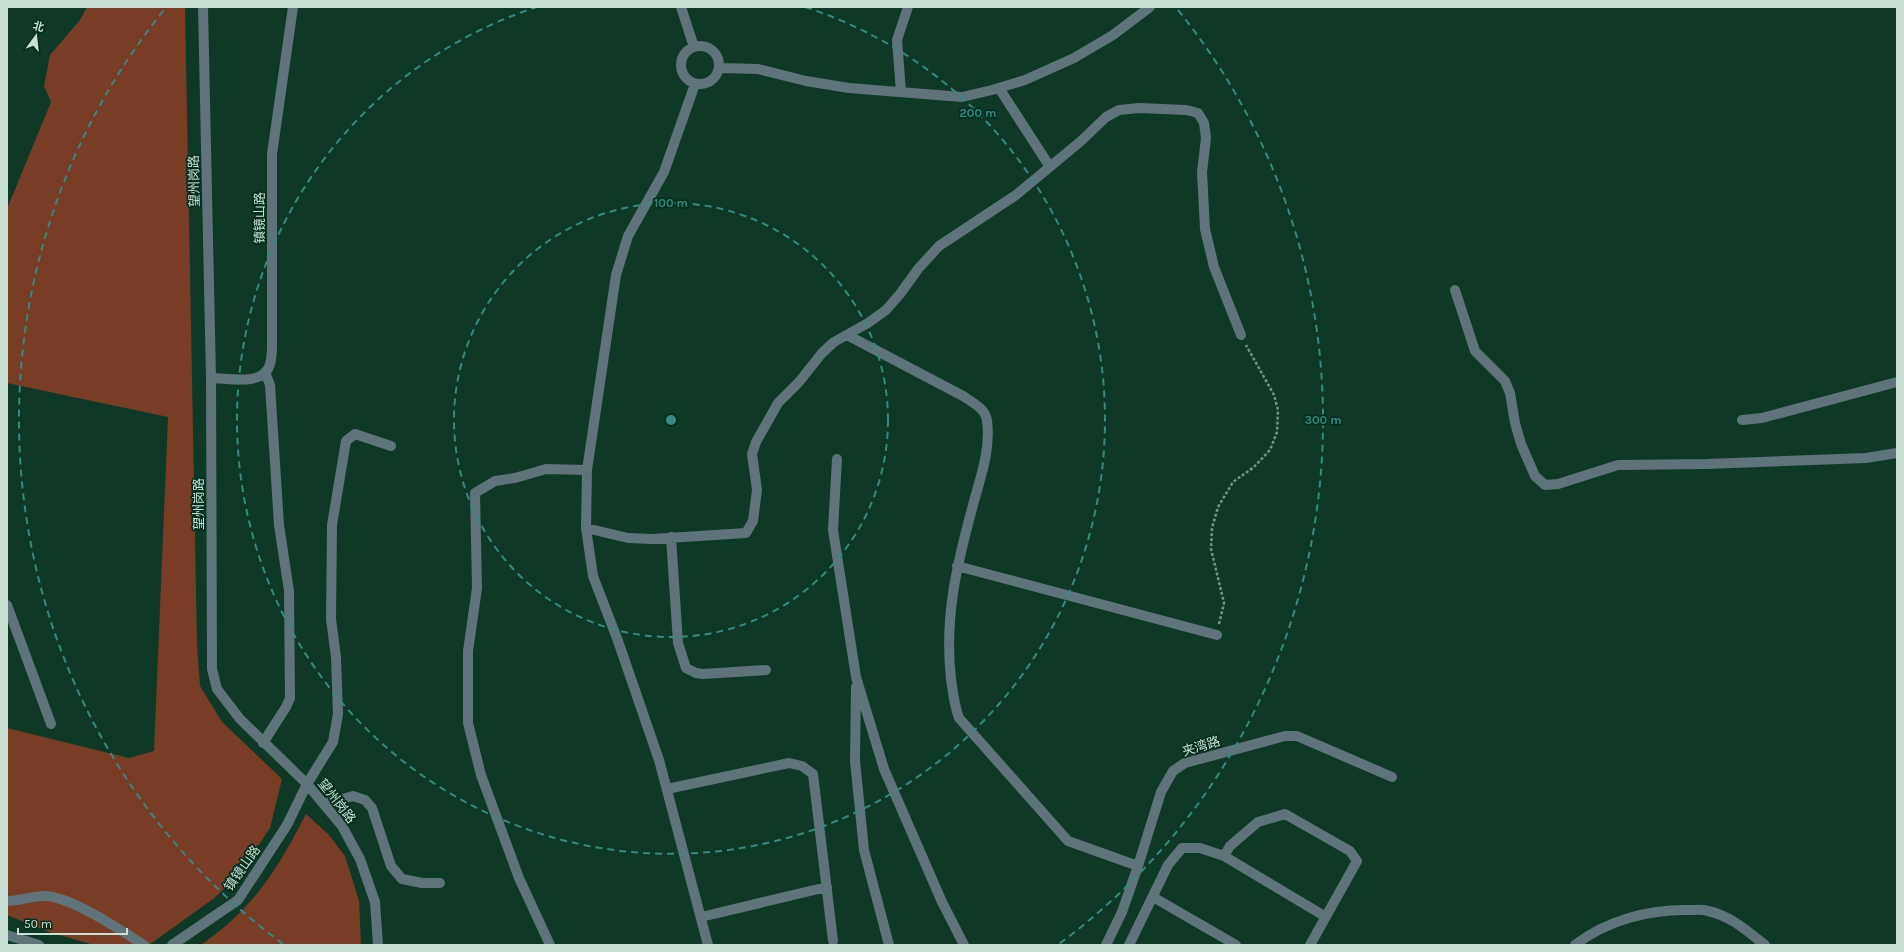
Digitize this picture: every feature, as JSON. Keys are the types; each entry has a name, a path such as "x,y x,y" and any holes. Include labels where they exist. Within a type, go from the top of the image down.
{"street":[{"name":"望州岗路","path":"203,7 211,378 212,669 217,689 240,719 263,743 307,784 342,826 360,859 375,902 378,945"},
{"name":"镇镜山路","path":"265,372 269,366 272,345 272,154 293,7"},
{"path":"681,7 694,47"},
{"path":"901,92 897,40 908,7"},
{"path":"719,68 758,69 831,86 962,97 1025,80 1074,58 1113,35 1150,7"},
{"path":"700,46 712,51 716,56 719,68 712,80 701,84 695,84 685,77 680,66 684,54 694,47 700,46"},
{"path":"695,84 664,172 628,236 616,275 586,470 586,528 593,576 659,760 708,945"},
{"path":"999,88 1050,167"},
{"path":"586,528 628,538 746,533 754,520 757,490 752,454 762,429 778,403 799,382 822,353 834,342 868,323 886,310 918,269 939,246 1016,195 1082,141 1106,117 1119,110 1138,108 1186,110 1198,113 1204,122 1206,138 1202,172 1205,228 1214,267 1241,336"},
{"path":"1455,290 1475,351 1505,381 1510,393 1515,423 1521,444 1535,476 1545,484 1558,484 1618,465 1706,464 1866,458 1897,453"},
{"path":"847,335 963,396 979,407 987,420 988,447 957,566 951,607 949,661 954,706 959,718 1068,841 1138,866"},
{"path":"211,378 250,379 260,376 265,372 270,385 279,525 289,591 290,698 286,708 263,743"},
{"path":"1742,420 1762,418 1897,382"},
{"name":"镇镜山路","path":"172,945 238,900 287,826 307,784 333,742 338,714 336,657 331,619 332,525 346,441 355,434 391,446"},
{"path":"837,459 833,530 856,677 884,769 942,902 964,945"},
{"path":"550,945 519,878 481,775 468,723 468,651 477,588 475,494 496,481 515,478 546,469 586,470"},
{"path":"671,537 678,643 686,668 696,673 703,674 766,670"},
{"path":"957,566 1217,635"},
{"path":"7,605 51,724"},
{"path":"856,677 855,761 864,850 889,945"},
{"name":"夹湾路","path":"1106,945 1122,912 1161,792 1173,771 1185,763 1285,736 1296,736 1392,777"},
{"path":"667,789 789,763 802,766 813,774 833,941"},
{"path":"324,804 353,796 365,800 372,808 391,866 402,879 422,883 440,883"},
{"path":"1224,856 1230,846 1258,822 1286,814 1350,851 1357,861 1310,945"},
{"path":"1129,945 1168,865 1182,848 1200,848 1224,856 1326,917"},
{"path":"701,917 827,887"},
{"path":"7,901 46,896 60,900 92,914 144,945"},
{"path":"1153,897 1236,945"},
{"path":"1575,945 1587,936 1617,922 1650,913 1674,910 1708,911 1735,921 1765,945"},
{"path":"7,935 39,945"}],"path":[{"path":"1217,635 1224,603 1210,549 1212,528 1218,507 1233,482 1254,467 1270,450 1277,432 1278,410 1274,395 1241,336"}],"shaded area":[{"path":"87,7 185,7 197,645 200,686 222,722 282,779 270,828 238,876 213,899 149,945 94,945 49,932 7,915 7,728 129,758 154,751 168,417 7,383 7,209 51,102 44,86 50,55 80,20"},
{"path":"306,814 328,834 345,856 359,901 361,945 201,945 236,917 250,902 285,853"}]}
